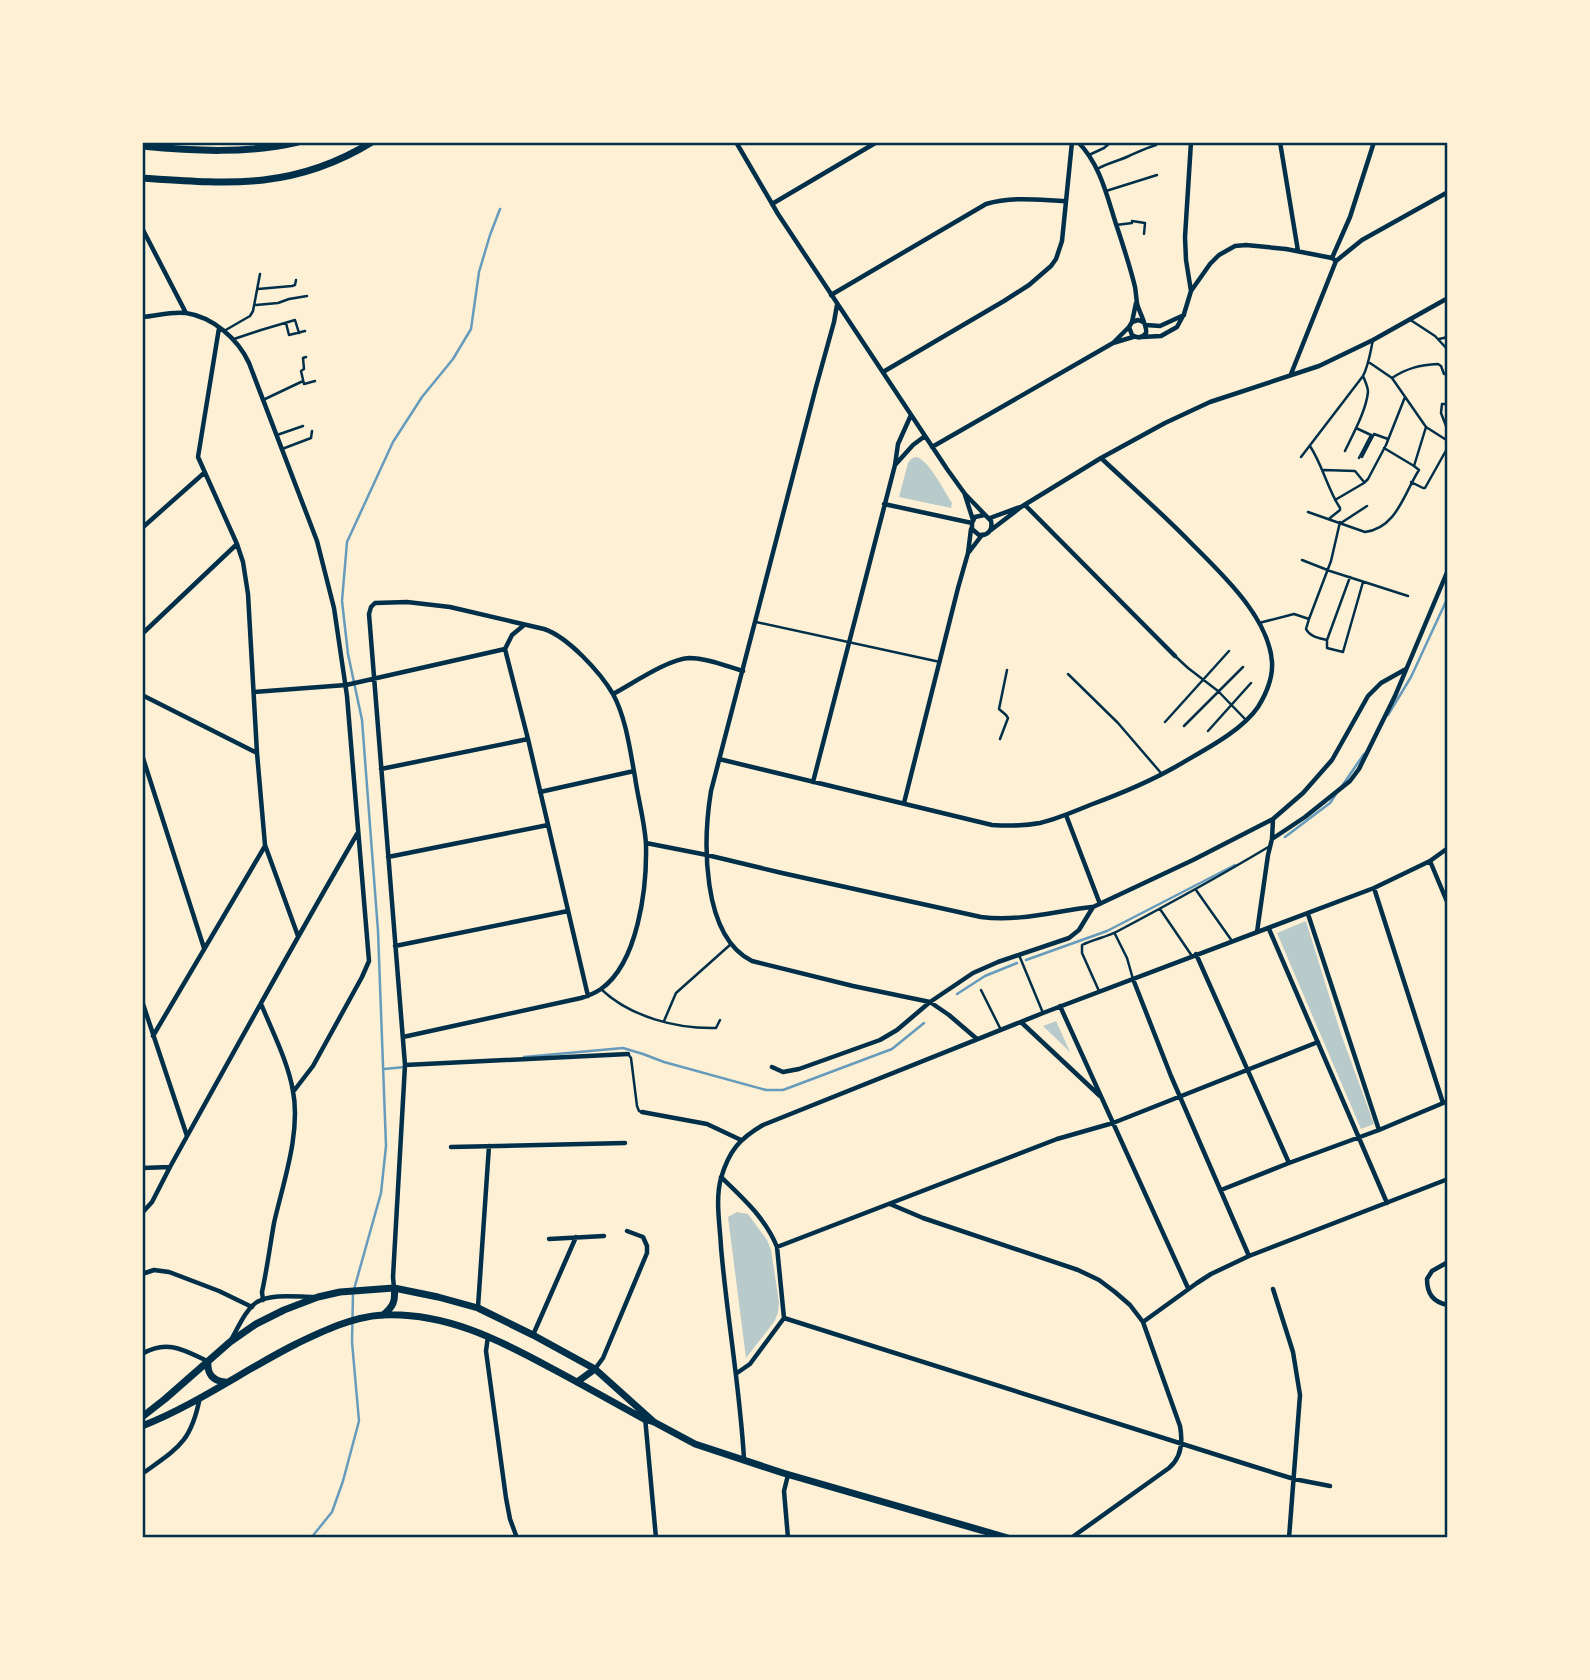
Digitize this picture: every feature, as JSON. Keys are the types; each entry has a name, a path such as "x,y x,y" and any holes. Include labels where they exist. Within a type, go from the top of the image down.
{"main road":[{"path":"142,146 248,150 298,142"},
{"path":"142,177 209,182 260,181 317,169 345,158 372,142"},
{"path":"382,1315 392,1308 395,1301 394,1288"},
{"path":"142,1416 230,1342 284,1310 340,1292 394,1288 478,1308 533,1335 595,1369 645,1416"},
{"path":"142,1426 297,1343 343,1324 382,1315 435,1319 488,1335 695,1444 983,1534 1008,1538"},
{"path":"208,1362 211,1376 215,1380 226,1382"},
{"path":"577,1382 595,1369"}],"street":[{"path":"736,142 772,204 932,447 965,494 990,518 991,530"},
{"path":"772,204 877,142"},
{"path":"883,372 1004,301 1051,266 1062,241 1072,142"},
{"path":"1078,142 1089,155 1106,191 1144,323 1146,333 1142,337"},
{"path":"1191,142 1185,260 1191,291"},
{"path":"1280,142 1298,251"},
{"path":"1291,374 1350,217 1374,142"},
{"path":"932,447 1113,343 1134,337 1155,337 1168,333 1181,323 1191,291 1210,264 1234,246 1298,251 1334,259 1362,240 1448,192"},
{"path":"831,295 986,204 1021,198 1066,201"},
{"path":"142,228 186,313"},
{"path":"965,494 976,533 987,534 1023,506 1101,458 1210,402 1319,366 1373,340 1448,298"},
{"path":"1134,337 1130,333 1137,303"},
{"path":"837,305 709,806 706,828 707,855 715,912 731,944 744,957 760,964 930,1002 978,1040"},
{"path":"142,317 186,313 222,330 246,355 317,541 339,630 348,685 369,955 362,977 313,1066 293,1092"},
{"path":"1113,343 1138,320 1160,326 1184,314"},
{"path":"222,330 198,452 204,473 237,544 246,577 265,845 298,936"},
{"path":"813,782 895,465 898,444 911,415"},
{"path":"895,465 925,436"},
{"path":"719,759 992,825 1028,825 1066,815 1162,774 1247,720 1264,696 1271,674 1271,653 1259,624 1230,582 1101,458"},
{"path":"142,528 204,473"},
{"path":"884,504 972,523"},
{"path":"990,518 1023,506"},
{"path":"1023,506 1175,656"},
{"path":"904,803 968,553 972,523 978,515 984,515"},
{"path":"968,553 982,535"},
{"path":"142,634 237,544"},
{"path":"1272,839 1350,781 1364,760 1448,570"},
{"path":"394,1288 405,1065 369,610 375,603 407,602 450,607 544,629 563,639 579,653 613,694 634,771 646,843 642,895 630,947 619,970 601,989 588,996 403,1037"},
{"path":"523,625 505,649 588,996"},
{"path":"254,692 348,685 505,649"},
{"path":"613,694 669,664 686,658 714,662 743,671"},
{"path":"646,843 981,917 1013,918 1093,907 1273,819 1303,793 1332,760 1368,696 1381,684 1406,669"},
{"path":"142,695 257,753"},
{"path":"382,769 528,739"},
{"path":"142,755 205,949"},
{"path":"540,792 634,771"},
{"path":"1066,815 1100,904"},
{"path":"1257,932 1273,819"},
{"path":"388,857 548,825"},
{"path":"142,1213 152,1202 298,936 358,833"},
{"path":"153,1036 265,845"},
{"path":"744,1460 718,1203 722,1177 741,1140 763,1125 1060,1006 1374,888 1430,861 1448,848"},
{"path":"1430,861 1448,904"},
{"path":"1221,1190 1446,1102 1374,888"},
{"path":"772,1067 783,1072 799,1069 880,1040 973,972 1069,938 1079,930 1093,907"},
{"path":"395,946 568,911"},
{"path":"1308,914 1379,1130"},
{"path":"1269,929 1387,1203"},
{"path":"1194,955 1289,1163"},
{"path":"1133,979 1180,1097 1249,1256"},
{"path":"142,1001 187,1136"},
{"path":"262,1005 293,1092 293,1132 262,1292 263,1300"},
{"path":"1060,1006 1188,1289"},
{"path":"1021,1022 1103,1099"},
{"path":"777,1247 1057,1139 1113,1123 1318,1042"},
{"path":"405,1065 628,1054"},
{"path":"642,1112 708,1124 741,1140"},
{"path":"451,1147 625,1143"},
{"path":"478,1308 489,1146"},
{"path":"142,1168 170,1167"},
{"path":"722,1177 755,1211 777,1247 784,1318 750,1364 737,1373"},
{"path":"1143,1322 1211,1274 1249,1256 1448,1180"},
{"path":"889,1204 1079,1270 1115,1292 1143,1322 1180,1426 1182,1445 1175,1463 1071,1538"},
{"path":"595,1369 603,1358 647,1253 643,1237 627,1231"},
{"path":"549,1239 604,1236"},
{"path":"533,1335 576,1237"},
{"path":"1448,1262 1432,1272 1427,1279 1429,1294 1433,1299 1448,1305"},
{"path":"142,1274 154,1270 169,1272 252,1307"},
{"path":"1273,1289 1293,1352 1300,1386 1289,1538"},
{"path":"230,1342 252,1307 263,1300 277,1297 318,1297"},
{"path":"784,1318 1182,1445 1294,1479 1330,1486"},
{"path":"488,1335 486,1351 503,1478 510,1519 517,1538"},
{"path":"142,1354 164,1346 208,1362"},
{"path":"142,1474 183,1443 194,1424 201,1396"},
{"path":"645,1416 656,1538"},
{"path":"788,1474 784,1491 788,1538"}],"lane":[{"path":"1089,155 1111,142"},
{"path":"1097,169 1156,145"},
{"path":"1106,191 1157,175"},
{"path":"1116,225 1132,221 1145,223 1144,233"},
{"path":"222,330 250,316 255,305 260,274"},
{"path":"258,289 293,286 296,280"},
{"path":"255,305 307,296"},
{"path":"1409,319 1439,339 1448,351"},
{"path":"234,340 296,321 299,333"},
{"path":"286,323 289,335 306,331"},
{"path":"1439,339 1448,337"},
{"path":"1301,457 1363,376 1370,363 1373,340"},
{"path":"303,381 301,371 304,369 303,358 306,357"},
{"path":"1370,363 1392,378 1426,426 1448,441"},
{"path":"1392,378 1417,366 1438,364 1444,374 1448,374"},
{"path":"1345,451 1367,394 1363,376"},
{"path":"264,400 303,381"},
{"path":"303,381 305,384 315,381"},
{"path":"1335,499 1364,483 1373,471 1405,397"},
{"path":"1448,404 1441,405 1448,431"},
{"path":"277,435 303,426"},
{"path":"1414,466 1426,426"},
{"path":"1356,428 1371,435 1360,457 1374,434 1388,439"},
{"path":"282,449 312,438 312,431"},
{"path":"1310,446 1324,470 1330,491 1340,509 1329,518"},
{"path":"1411,482 1425,488 1448,447"},
{"path":"1308,512 1365,532 1380,526 1396,513 1419,470 1384,449"},
{"path":"1324,470 1355,471 1364,483"},
{"path":"1327,640 1308,633 1306,629 1328,570 1341,522 1367,506"},
{"path":"1302,560 1408,596"},
{"path":"1350,578 1327,640 1327,648 1343,652 1363,582"},
{"path":"1259,624 1294,614 1309,619"},
{"path":"756,622 940,662"},
{"path":"1165,722 1229,651"},
{"path":"1175,656 1218,691 1247,720"},
{"path":"1184,726 1243,667"},
{"path":"1000,739 1007,718 999,709 1007,670"},
{"path":"1068,674 1118,723 1162,774"},
{"path":"1208,731 1251,683"},
{"path":"1099,992 1082,953 1084,943 1115,933 1196,890 1270,846"},
{"path":"1196,890 1232,941"},
{"path":"1159,909 1194,955"},
{"path":"1115,933 1133,979"},
{"path":"664,1021 676,993 731,944"},
{"path":"1019,955 1043,1013"},
{"path":"601,989 628,1009 664,1021 699,1028 716,1028 720,1020"},
{"path":"981,990 1000,1030"},
{"path":"628,1054 631,1056 637,1105 642,1112"}],"shaded area":[{"path":"917,457 936,477 952,503 951,508 899,497 908,463"},
{"path":"1306,921 1341,1034 1374,1124 1361,1129 1277,933"},
{"path":"1056,1021 1070,1052 1043,1026"},
{"path":"737,1212 748,1214 767,1240 779,1302 774,1322 746,1358 728,1217"}],"waterway":[{"path":"311,1538 332,1512 359,1421 352,1342 353,1293 381,1193 386,1146 378,931 362,720 348,654 342,601 347,542 393,442 422,397 453,359 471,329 479,272 500,209"},
{"path":"1388,715 1411,677 1448,597"},
{"path":"1342,786 1364,754"},
{"path":"1285,837 1330,803 1336,794"},
{"path":"1026,960 1107,931 1235,865"},
{"path":"957,994 985,976 1017,963"},
{"path":"524,1057 623,1048 766,1090 783,1090 892,1049 924,1023"},
{"path":"384,1069 405,1067"}]}
